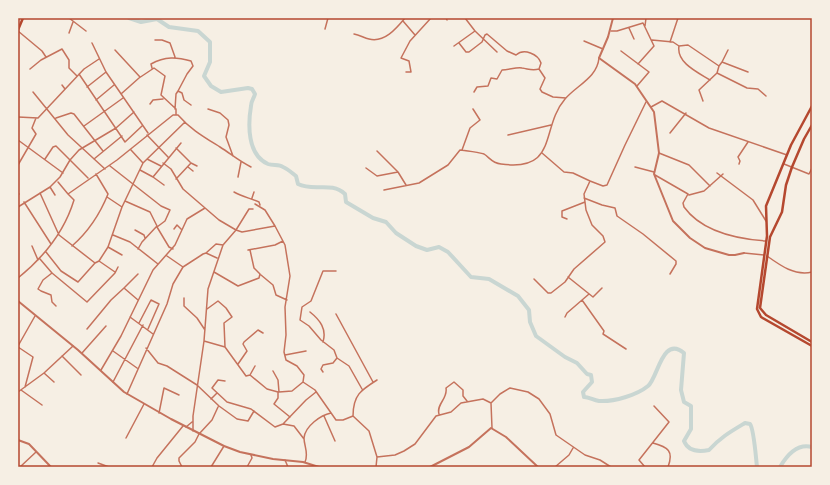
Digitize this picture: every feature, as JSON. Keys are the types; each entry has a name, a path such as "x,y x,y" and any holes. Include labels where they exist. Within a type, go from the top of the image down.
{"main road":[{"path":"18,31 19,23 23,18"},
{"path":"767,248 766,206 783,164 812,106"},
{"path":"812,125 792,166 786,185 782,212 770,237 767,248 760,308 763,313 812,342"},
{"path":"761,293 757,309 762,317 812,346"}],"street":[{"path":"69,18 86,31"},
{"path":"325,29 328,18"},
{"path":"354,34 371,40 381,40 395,29 405,18"},
{"path":"406,72 411,72 410,61 401,58 416,35 431,18"},
{"path":"464,18 483,40 497,52"},
{"path":"384,190 421,182 432,173 448,165 456,152 462,150 472,153 482,153 493,162 507,165 526,163 542,153 547,144 551,125 566,98 592,75 611,31 613,18"},
{"path":"638,64 654,47 645,26 646,18"},
{"path":"670,42 678,18"},
{"path":"403,21 416,35"},
{"path":"69,33 74,22"},
{"path":"611,31 617,31 641,23 645,26"},
{"path":"628,27 634,39"},
{"path":"18,31 42,51 46,57"},
{"path":"454,46 475,31"},
{"path":"459,43 467,52 483,40 487,34 511,53 516,55 519,52 531,53 540,60 541,65 538,69 531,71 520,68 511,71 502,70 497,79 490,78 488,86 477,87 474,92"},
{"path":"155,40 162,40 170,43 175,57"},
{"path":"652,40 675,43 679,46 690,46 720,66"},
{"path":"584,41 603,49"},
{"path":"92,43 114,85 134,112 142,126 158,147 168,157"},
{"path":"679,46 679,51 684,62 710,80"},
{"path":"30,69 46,57 62,48 69,60 69,68 78,75 126,142 142,126"},
{"path":"115,50 140,77"},
{"path":"621,50 649,73 637,86"},
{"path":"703,100 700,90 717,73 728,50"},
{"path":"121,94 152,68 151,65 153,63 175,57 191,61 193,66 176,94 176,114 193,131 251,167"},
{"path":"18,165 36,134 32,128 36,118 39,117 78,75 99,58"},
{"path":"599,58 637,86 651,107 656,120 659,153 654,173 674,222 690,238 705,248 735,255 744,253 763,254 799,273 812,272"},
{"path":"722,62 748,72"},
{"path":"152,68 165,76 161,91 164,99 175,109"},
{"path":"538,69 545,78 540,89 542,92 553,97 566,98"},
{"path":"87,87 106,72"},
{"path":"717,73 747,88 758,89 766,96"},
{"path":"96,100 114,85"},
{"path":"62,86 65,89"},
{"path":"178,91 182,93 184,100 191,105"},
{"path":"33,92 56,118 68,135 104,168"},
{"path":"84,126 124,98"},
{"path":"150,104 153,100 164,99"},
{"path":"542,153 564,172 573,173 603,186 607,185 647,100"},
{"path":"651,107 662,101 686,113 709,128 787,156"},
{"path":"208,109 220,113 228,120 229,125 226,137 233,156"},
{"path":"462,150 470,128 480,120 473,110"},
{"path":"18,207 57,181 70,160 82,148 116,128 134,112"},
{"path":"670,133 686,113"},
{"path":"56,118 73,114 103,151"},
{"path":"68,194 104,168 110,166 131,150 166,119 176,114"},
{"path":"18,117 36,118"},
{"path":"46,252 61,271 78,282 94,263 99,261 108,247 122,207 143,163 185,122"},
{"path":"508,135 551,125"},
{"path":"94,159 122,136"},
{"path":"18,140 63,173"},
{"path":"739,164 740,161 738,157 748,142"},
{"path":"153,177 181,143"},
{"path":"45,159 54,146 89,179"},
{"path":"176,148 191,163 197,166"},
{"path":"131,150 143,163"},
{"path":"377,151 398,172 406,185"},
{"path":"659,153 689,165 710,186"},
{"path":"147,159 161,166"},
{"path":"238,177 241,162"},
{"path":"163,163 171,169 183,189 219,220 236,230 242,232 275,226"},
{"path":"176,179 191,163"},
{"path":"783,164 811,174 812,168"},
{"path":"110,166 161,206 170,210 165,221 145,238 138,249"},
{"path":"188,167 193,172"},
{"path":"635,167 654,173 689,195"},
{"path":"366,168 377,176 398,172"},
{"path":"140,170 164,185"},
{"path":"717,173 722,175 753,200 767,222"},
{"path":"72,246 83,236 95,220 107,197 108,192 96,174"},
{"path":"722,175 710,186 698,193 689,195 683,203 684,207 695,219 712,229 748,240 766,241"},
{"path":"18,278 39,260 52,245 59,235 74,200 57,181"},
{"path":"534,279 550,294 561,286 574,268 605,242 603,236 589,221 584,198 590,181"},
{"path":"50,187 55,195"},
{"path":"234,192 243,197 252,198 260,202 260,206"},
{"path":"252,198 254,192"},
{"path":"40,193 59,235 94,263"},
{"path":"107,197 122,207"},
{"path":"584,198 615,208 617,216 639,231 676,261 670,274"},
{"path":"125,201 150,212 169,247 173,249"},
{"path":"24,202 52,245"},
{"path":"567,219 562,217 562,211 585,202"},
{"path":"204,341 225,348 246,376 250,375 267,389 279,392 292,391 303,382 304,375 297,366 286,361 285,355 287,300 290,276 283,241 271,217 260,206 255,204"},
{"path":"102,370 153,270 178,242 187,219 205,208"},
{"path":"193,431 192,422 196,385 204,341 208,290 223,245 236,230 249,209 253,209"},
{"path":"174,229 177,225 182,231"},
{"path":"135,230 144,235 145,238"},
{"path":"112,235 130,242 158,264"},
{"path":"283,241 276,245 249,250 254,268 260,275 273,284 276,295 287,300"},
{"path":"127,394 137,368 167,304 174,282 183,267 206,253 216,244 223,245"},
{"path":"32,246 39,260 52,273 87,302 116,272 118,267"},
{"path":"108,247 122,255"},
{"path":"206,253 218,258"},
{"path":"167,256 183,267"},
{"path":"99,261 116,272"},
{"path":"336,271 323,271 311,301 304,305 300,313 301,321 309,326 323,342 334,350 337,358 349,366 362,389"},
{"path":"214,272 240,286 251,282 260,275"},
{"path":"52,273 43,280 38,289 41,292 51,294 52,302 56,306"},
{"path":"87,329 111,300 138,274"},
{"path":"568,277 589,294 594,296 602,288"},
{"path":"124,288 138,300"},
{"path":"565,317 567,313 589,294"},
{"path":"184,298 183,305 197,318 205,330"},
{"path":"139,323 151,300 158,304 159,306 148,329"},
{"path":"582,300 604,331 603,334 626,349"},
{"path":"18,301 102,370 113,383 127,394 159,413 224,446 251,455 305,462 319,467"},
{"path":"207,309 219,302 232,317 224,324 225,348"},
{"path":"310,312 321,322 324,334 323,342"},
{"path":"336,314 373,382"},
{"path":"25,387 33,357 18,346 19,341 35,316"},
{"path":"130,317 143,325 153,334"},
{"path":"113,383 143,325"},
{"path":"82,353 106,326"},
{"path":"238,364 247,351 243,344 244,342 258,330 263,333"},
{"path":"18,392 44,373 73,346"},
{"path":"146,348 158,363 167,366 196,385 219,406 245,422 250,421 254,411"},
{"path":"113,351 137,368"},
{"path":"285,355 306,351"},
{"path":"62,356 81,375"},
{"path":"323,372 321,369 323,365 333,363 337,358"},
{"path":"250,375 255,366"},
{"path":"273,371 278,380 279,392 278,398 274,403 290,417"},
{"path":"44,373 54,382"},
{"path":"225,381 218,380 213,387 217,392 228,402 254,411 274,427 283,424 306,400 317,392"},
{"path":"353,416 357,395 362,389 377,380"},
{"path":"303,382 317,392 331,413 338,420 353,416"},
{"path":"439,414 438,408 447,395 446,388 452,382 463,390 462,396 467,401"},
{"path":"159,413 164,388 179,395"},
{"path":"492,428 491,403 500,394 510,388 528,392 545,405 550,414 556,435 584,455 606,462 611,467"},
{"path":"21,390 42,405"},
{"path":"211,399 217,392"},
{"path":"377,457 395,454 409,448 418,440 434,418 439,414 451,412 461,403 483,399 491,403"},
{"path":"126,438 144,404"},
{"path":"182,467 179,462 179,458 195,442 199,434 212,420 219,406"},
{"path":"645,467 639,460 670,422 654,406"},
{"path":"304,440 310,427 324,416 331,413"},
{"path":"324,416 335,441"},
{"path":"353,416 369,431 377,457 376,467"},
{"path":"186,427 192,422"},
{"path":"283,424 294,426 304,440 307,452 305,462"},
{"path":"152,467 157,458 183,426"},
{"path":"430,467 469,447 489,428 492,428"},
{"path":"492,428 506,437 538,467"},
{"path":"18,440 29,444 51,467"},
{"path":"654,443 664,446 669,452 671,459 668,467"},
{"path":"211,467 224,446"},
{"path":"555,467 569,455 574,448"},
{"path":"20,467 36,452"},
{"path":"247,467 252,458 251,455"},
{"path":"285,460 288,467"},
{"path":"98,463 109,467"}],"waterway":[{"path":"129,18 141,22 157,19 169,27 198,31 210,42 210,62 204,76 211,86 221,92 248,88 252,89 255,94 251,104 249,121 250,138 256,154 261,160 268,164 287,169 296,176 298,184 310,187 328,187 340,190 345,194 346,202 373,218 386,222 396,233 416,246 427,250 439,247 448,252 471,277 489,279 518,296 529,310 530,322 536,336 565,357 577,363 587,374 591,375 592,382 583,392 584,397 605,401 632,395 652,382 662,360 670,349 677,349 684,353 681,390 684,402 691,406 691,429 684,441 691,449 701,451 709,450 730,432 745,423 750,424 754,438 757,467"},
{"path":"780,467 789,454 797,448 807,446 812,447"}]}
